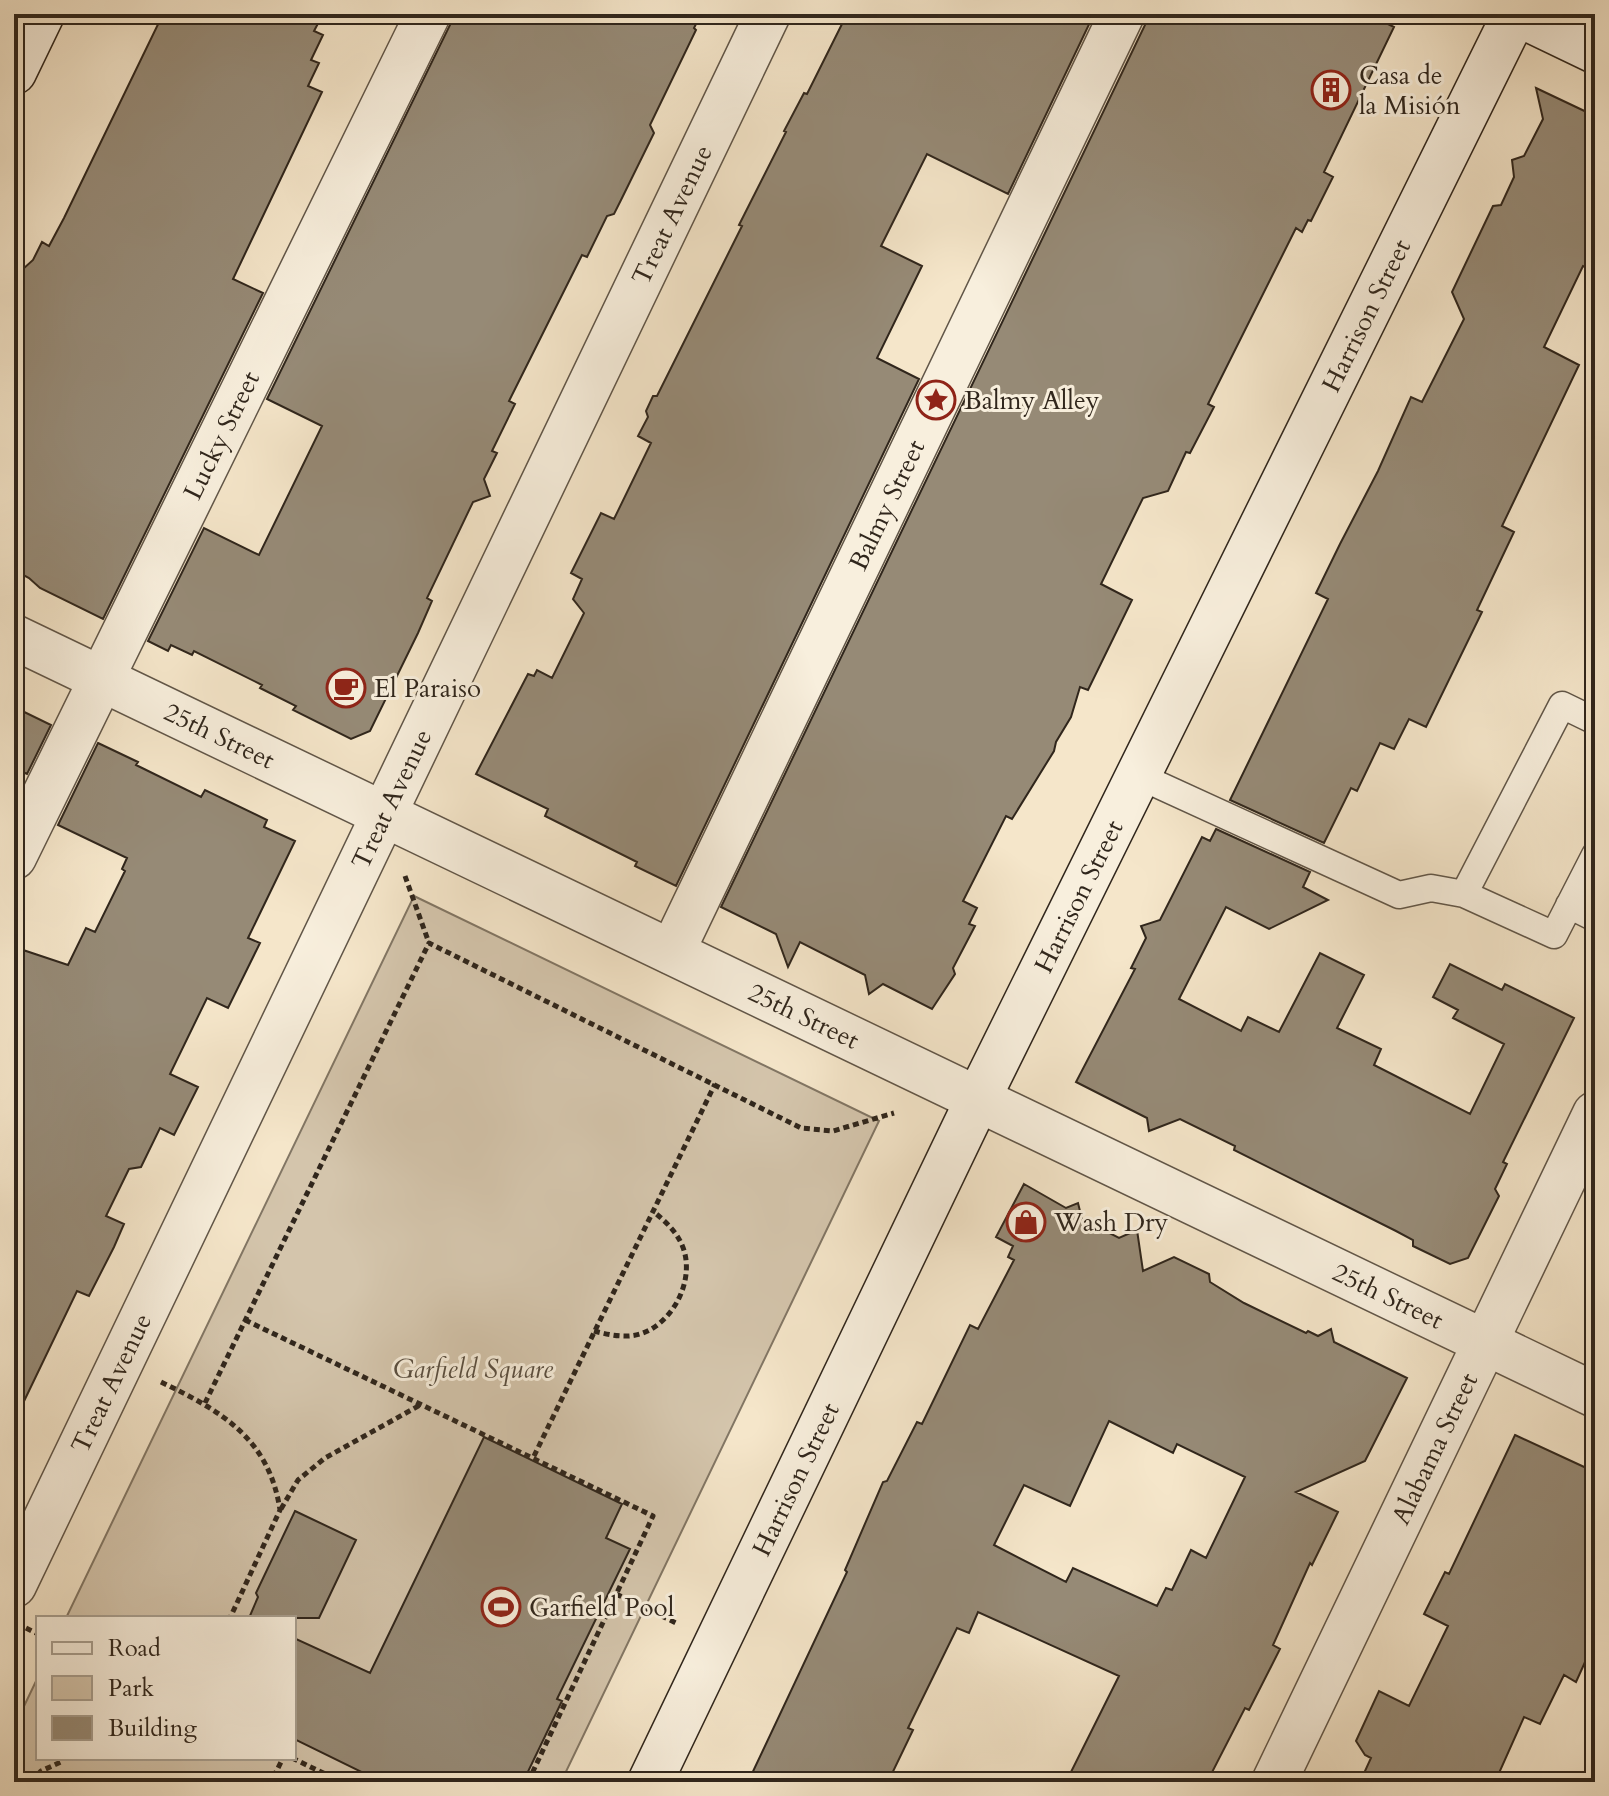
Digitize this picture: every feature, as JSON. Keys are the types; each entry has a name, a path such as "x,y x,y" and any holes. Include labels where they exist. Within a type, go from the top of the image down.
{"street":[{"path":"14,72 42,14"},
{"name":"Lucky Street","path":"14,857 428,14"},
{"name":"Treat Avenue","path":"14,1585 768,14"},
{"name":"Balmy Street","path":"672,952 1122,14"},
{"path":"1517,14 1595,51"},
{"name":"Harrison Street","path":"650,1782 978,1099 1517,14"},
{"name":"25th Street","path":"14,637 1595,1395"},
{"name":"Alabama Street","path":"1274,1782 1595,1114"}],"lane":[{"path":"1464,894 1562,705 1595,721"},
{"path":"1139,776 1399,895 1431,888 1464,894 1554,935 1595,855"},
{"path":"1569,905 1595,918"}],"path":[{"path":"205,1403 429,943 801,1128 812,1131 843,1129 894,1113"},
{"path":"534,1456 715,1084"},
{"path":"594,1331 618,1336 643,1333 665,1318 680,1296 686,1270 682,1245 671,1227 654,1212"},
{"path":"244,1320 534,1456 653,1516 528,1782"},
{"path":"121,1362 227,1417 257,1451 275,1485 280,1510"},
{"path":"231,1616 280,1510 298,1480 325,1458 422,1404"},
{"path":"616,1594 644,1608"},
{"path":"31,1782 41,1771 60,1760"},
{"path":"266,1782 272,1780 282,1760"},
{"path":"296,1760 342,1782"}],"green space":[{"name":"Garfield Square","path":"414,896 879,1121 561,1782 14,1782 14,1727 36,1681 36,1760 296,1760 296,1616 67,1616"}],"building":[{"path":"163,14 323,14 314,31 323,35 311,60 319,63 308,86 322,92 233,279 263,293 103,619 40,588 14,570 14,297 23,269 33,260 42,242 49,246 64,218"},
{"path":"453,14 701,14 650,125 654,133 621,200 614,214 607,216 587,257 582,255 509,401 515,404 492,451 497,453 484,479 490,496 473,502 427,598 432,601 418,633 370,731 351,739 293,710 296,706 260,688 262,685 194,651 192,655 171,645 168,651 148,641 204,528 259,555 322,426 267,399"},
{"path":"847,14 1094,14 1008,194 927,154 881,246 922,266 877,358 919,379 676,886 635,866 637,862 545,816 548,809 476,774 528,674 534,676 537,670 552,678 584,613 573,599 582,579 571,573 601,513 614,519 651,443 638,436 648,417 646,411 653,396 657,396 742,226 739,225 784,131 804,93 807,94"},
{"path":"1147,14 1368,14 1394,27 1324,172 1333,177 1311,221 1308,220 1302,232 1296,228 1208,404 1214,407 1190,453 1186,452 1168,491 1143,498 1101,584 1132,600 1088,690 1080,687 1071,717 1054,751 1012,819 1006,816 963,901 977,908 969,924 975,926 953,968 955,974 932,1009 883,984 869,994 865,975 800,942 788,967 776,934 721,907 1145,25"},
{"path":"1536,88 1595,116 1595,271 1583,266 1544,347 1579,365 1502,526 1514,532 1477,610 1482,612 1426,727 1409,719 1394,749 1380,743 1357,791 1351,788 1324,843 1230,800 1328,599 1316,593 1378,471 1411,397 1422,402 1464,319 1452,292 1493,206 1501,205 1514,177 1512,160 1524,156 1543,119"},
{"path":"14,707 51,725 27,774 14,768"},
{"path":"98,743 201,797 205,790 267,820 264,827 295,841 248,938 260,943 228,1008 207,998 170,1074 198,1087 174,1135 160,1128 141,1167 129,1169 106,1216 124,1224 114,1247 89,1296 77,1291 14,1422 14,947 68,965 86,928 95,932 125,871 122,869 127,858 58,825"},
{"path":"1216,829 1310,872 1303,887 1328,900 1269,929 1226,907 1179,999 1241,1031 1248,1017 1279,1032 1320,953 1364,975 1337,1028 1381,1049 1374,1065 1470,1114 1504,1044 1453,1018 1458,1010 1433,997 1450,964 1502,990 1505,984 1574,1018 1503,1162 1507,1164 1495,1189 1499,1196 1468,1258 1450,1264 1413,1246 1413,1240 1234,1150 1235,1146 1180,1119 1149,1131 1147,1118 1076,1082 1135,969 1131,968 1146,938 1141,926 1160,920 1202,837 1210,841"},
{"path":"1024,1184 1066,1208 1078,1203 1082,1219 1119,1238 1137,1230 1143,1271 1174,1257 1209,1274 1210,1282 1244,1303 1306,1333 1308,1331 1318,1336 1331,1329 1334,1342 1407,1378 1365,1461 1296,1492 1338,1512 1312,1565 1310,1563 1273,1645 1280,1649 1207,1782 1066,1782 1119,1676 978,1612 969,1633 957,1628 908,1728 913,1730 888,1782 748,1782 847,1572 845,1570 883,1482 887,1481 917,1422 922,1424 970,1325 978,1329 1014,1260 1008,1257 1013,1246 996,1237","holes":["1109,1421 1173,1453 1177,1444 1245,1477 1206,1558 1191,1550 1172,1590 1166,1588 1157,1606 1073,1568 1066,1582 994,1545 1024,1485 1070,1506"]},
{"path":"1515,1435 1595,1472 1595,1640 1576,1682 1564,1675 1540,1724 1524,1717 1495,1782 1360,1782 1371,1758 1365,1755 1356,1741 1379,1691 1409,1706 1448,1626 1424,1614 1445,1572 1449,1574"},
{"name":"Garfield Pool","path":"484,1437 622,1504 606,1538 630,1549 557,1699 562,1701 523,1782 382,1782 296,1740 296,1639 370,1673"},
{"path":"295,1511 356,1540 319,1618 250,1616 258,1597 256,1593"}],"place":[{"name":"Casa de la Misión","path":"1331,90"},
{"name":"Balmy Alley","path":"936,400"},
{"name":"El Paraiso","path":"346,688"},
{"name":"Wash Dry","path":"1026,1222"},
{"name":"Garfield Pool","path":"501,1607"}]}
